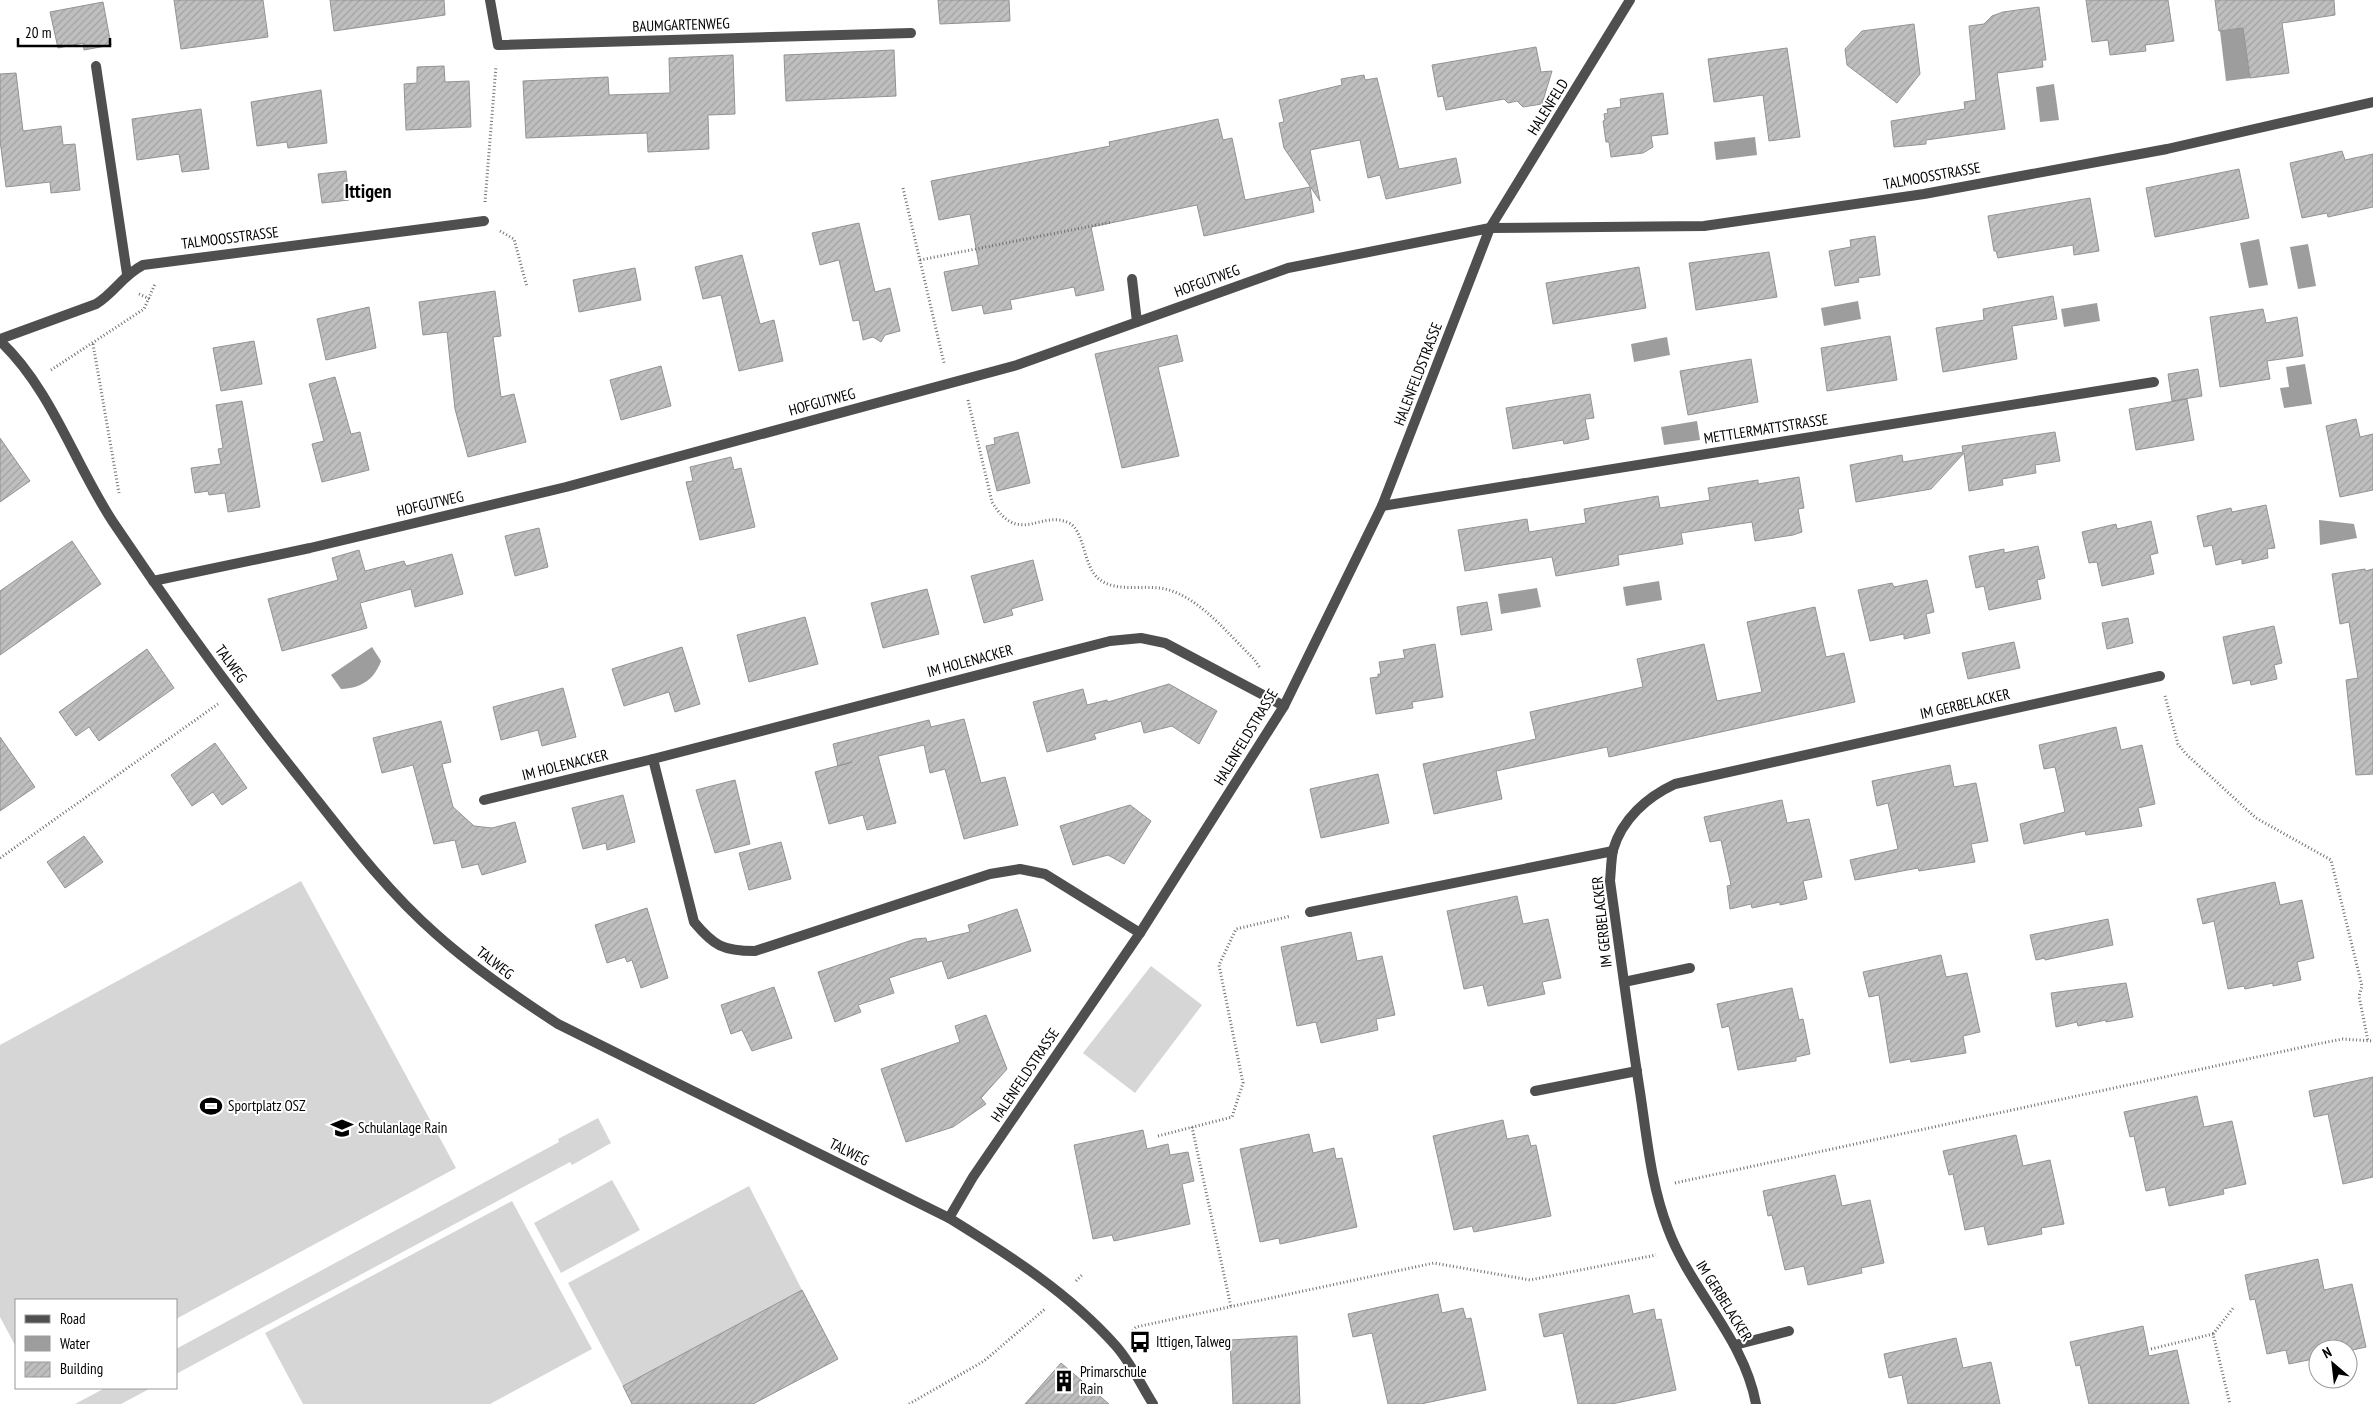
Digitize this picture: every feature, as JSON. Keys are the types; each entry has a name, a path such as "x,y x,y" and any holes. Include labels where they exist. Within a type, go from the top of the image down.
{"street":[{"path":"490,0 498,45"},
{"name":"HALENFELD","path":"1490,228 1630,0"},
{"name":"BAUMGARTENWEG","path":"498,45 911,32"},
{"path":"96,66 127,274"},
{"name":"TALMOOSSTRASSE","path":"1490,228 1695,226 1724,223 1924,194 2167,149 2373,102"},
{"name":"TALMOOSSTRASSE","path":"0,340 96,304 105,298 127,274 143,265 484,221"},
{"name":"HOFGUTWEG","path":"154,581 310,548 566,487 1017,366 1288,268 1490,228"},
{"name":"HALENFELDSTRASSE","path":"948,1218 973,1177 1140,933 1284,706 1382,506 1490,228"},
{"path":"1132,279 1137,322"},
{"name":"TALWEG","path":"0,340 36,380 91,486 112,520 234,693 370,868 435,933 508,992 558,1024 948,1218 1010,1255 1061,1294 1116,1346 1153,1404"},
{"name":"METTLERMATTSTRASSE","path":"1382,506 2154,382"},
{"name":"IM HOLENACKER","path":"484,800 653,759 1110,640 1141,638 1165,643 1284,706"},
{"name":"IM GERBELACKER","path":"1756,1404 1753,1385 1735,1345 1693,1282 1676,1251 1655,1187 1636,1071 1610,881 1613,851 1624,826 1641,805 1660,791 1675,784 2160,676"},
{"path":"653,759 694,922 706,937 720,948 755,951 990,874 1020,869 1045,874 1140,933"},
{"path":"1310,912 1613,851"},
{"path":"1624,982 1690,968"},
{"path":"1535,1091 1636,1071"},
{"path":"1735,1345 1789,1332"}],"path":[{"path":"498,45 489,136 484,221 514,240 527,287"},
{"path":"903,188 949,383"},
{"path":"920,260 1112,222"},
{"path":"36,380 144,309 150,299 162,262"},
{"path":"93,344 120,489 112,520"},
{"path":"964,380 992,502 1002,516 1018,524 1028,525 1057,520 1074,526 1091,570 1097,578 1115,587 1154,586 1170,590 1187,598 1254,659 1264,674"},
{"path":"2160,676 2178,744 2186,754 2256,818 2331,860 2362,986 2359,996 2368,1041"},
{"path":"0,858 234,693"},
{"path":"1158,1136 1232,1117 1243,1083 1219,965 1236,929 1310,912"},
{"path":"1655,1187 2326,1042 2343,1039 2373,1041"},
{"path":"1192,1128 1231,1307"},
{"path":"1136,1327 1434,1264 1530,1280 1676,1251"},
{"path":"909,1404 984,1361 1061,1294"},
{"path":"2151,1349 2213,1334 2234,1308"},
{"path":"2213,1334 2230,1404"}],"shaded area":[{"name":"Sportplatz OSZ","path":"301,881 456,1168 178,1318 178,1299 15,1299 15,1345 0,1317 0,1045"},
{"path":"1151,966 1202,1005 1135,1093 1083,1053"},
{"path":"598,1118 611,1143 572,1165 570,1162 178,1373 178,1348 559,1142 558,1139"},
{"path":"612,1180 640,1230 561,1273 534,1223"},
{"path":"749,1186 802,1290 623,1386 568,1283"},
{"path":"512,1201 592,1349 490,1404 303,1404 265,1333"},
{"path":"103,1389 149,1389 121,1404 75,1404"}],"water":[{"path":"2243,28 2250,78 2226,81 2220,31"},
{"path":"2054,84 2059,120 2040,122 2036,87"},
{"path":"1755,137 1757,155 1716,160 1714,142"},
{"path":"2259,239 2268,285 2249,288 2240,243"},
{"path":"2308,244 2316,286 2298,289 2290,247"},
{"path":"1858,301 1861,319 1824,326 1821,308"},
{"path":"2097,303 2100,321 2064,327 2061,309"},
{"path":"1667,337 1670,355 1634,362 1631,344"},
{"path":"2305,364 2312,404 2284,408 2280,388 2289,387 2286,367"},
{"path":"1697,421 1700,440 1664,445 1661,427"},
{"path":"2319,520 2354,524 2357,538 2320,545"},
{"path":"1659,581 1662,600 1626,606 1623,587"},
{"path":"1537,588 1541,607 1501,614 1498,594"},
{"path":"372,647 381,661 375,673 361,685 341,689 331,675"}],"building":[{"path":"174,0 263,0 268,37 181,49"},
{"path":"330,0 444,0 445,15 334,31"},
{"path":"938,0 1009,0 1010,21 940,24"},
{"path":"2086,0 2168,0 2174,41 2145,45 2146,51 2110,55 2108,40 2092,42"},
{"path":"2215,0 2334,0 2335,15 2282,23 2289,73 2250,78 2243,28 2219,31"},
{"path":"103,2 111,45 84,50 83,43 58,48 50,12"},
{"path":"2039,7 2046,60 2042,60 2043,67 1997,73 2005,129 1926,140 1926,144 1894,147 1891,121 1965,109 1964,102 1976,100 1969,26 1984,24 1992,16 2003,12"},
{"path":"1914,24 1920,74 1897,103 1847,65 1845,49 1862,31"},
{"path":"1536,47 1541,72 1552,71 1542,104 1523,107 1517,101 1508,103 1504,99 1446,110 1443,96 1438,97 1432,65"},
{"path":"1787,48 1800,137 1769,141 1763,95 1714,102 1708,59"},
{"path":"894,50 896,96 786,101 784,55"},
{"path":"733,55 735,114 708,115 709,149 648,152 647,133 526,138 523,81 608,77 609,95 670,93 669,58"},
{"path":"444,66 445,82 469,81 471,127 406,130 404,84 417,83 417,67"},
{"path":"16,73 23,131 61,126 63,145 75,144 80,190 51,193 50,182 6,187 0,140 0,74"},
{"path":"1364,75 1365,80 1377,78 1399,169 1456,158 1461,183 1386,199 1380,175 1368,178 1360,140 1310,150 1320,201 1284,148 1279,123 1284,122 1279,100 1342,85 1341,79"},
{"path":"321,90 327,143 288,148 287,142 257,146 251,102"},
{"path":"1663,93 1668,134 1651,136 1653,147 1643,153 1611,157 1609,142 1606,142 1603,121 1605,120 1604,114 1608,113 1607,109 1621,107 1620,99"},
{"path":"201,109 209,169 182,172 179,154 137,160 132,119"},
{"path":"1218,119 1223,140 1232,138 1245,200 1310,187 1314,212 1204,236 1197,205 1091,227 1104,290 1076,296 1074,287 1010,300 1012,309 984,314 982,305 952,311 944,272 979,265 970,214 939,220 931,181 1110,146 1109,142"},
{"path":"2342,151 2345,160 2373,154 2373,207 2328,217 2327,213 2302,218 2290,163"},
{"path":"2239,169 2249,218 2155,237 2146,188"},
{"path":"346,171 349,200 322,203 318,174"},
{"path":"2090,198 2099,251 2074,255 2073,245 1998,258 1996,251 1994,251 1988,216"},
{"path":"859,223 875,292 890,288 900,331 885,335 881,342 873,337 863,340 859,320 853,321 839,260 820,265 812,233"},
{"path":"1875,236 1880,275 1858,278 1859,282 1835,286 1829,251 1851,247 1850,240"},
{"path":"1769,252 1777,297 1696,310 1689,263"},
{"path":"742,255 760,324 774,320 783,361 739,371 721,295 703,299 695,267"},
{"path":"1639,267 1646,308 1553,324 1546,283"},
{"path":"635,268 641,300 579,312 573,280"},
{"path":"495,291 501,336 493,337 501,397 514,394 526,442 468,457 455,409 447,332 423,335 419,302"},
{"path":"2053,296 2057,319 2012,326 2017,359 1943,372 1936,328 1984,320 1983,309"},
{"path":"369,307 376,348 326,360 317,319"},
{"path":"2263,309 2266,323 2297,317 2303,356 2267,361 2270,379 2220,387 2210,317"},
{"path":"1177,335 1183,361 1158,367 1179,456 1122,468 1095,354"},
{"path":"1890,336 1897,380 1827,391 1821,348"},
{"path":"254,341 262,384 221,391 213,348"},
{"path":"1751,359 1758,402 1688,415 1680,371"},
{"path":"661,366 671,406 621,420 610,380"},
{"path":"2198,369 2202,396 2172,401 2168,374"},
{"path":"335,377 351,434 360,432 369,470 322,482 312,444 324,441 309,384"},
{"path":"1590,394 1594,418 1585,419 1589,439 1564,444 1563,440 1513,449 1506,408"},
{"path":"2187,399 2194,440 2136,450 2129,409"},
{"path":"242,401 260,507 228,512 225,493 209,495 208,491 195,493 191,468 221,464 218,449 223,448 216,405"},
{"path":"2356,419 2360,437 2373,434 2373,490 2340,497 2326,426"},
{"path":"1018,432 1030,483 997,491 986,446 995,444 994,438"},
{"path":"2055,432 2060,461 2035,465 2036,473 2002,479 2003,485 1969,491 1964,453 1931,489 1856,502 1850,465 1902,455 1903,462 1963,452 1962,446"},
{"path":"0,438 30,481 0,502"},
{"path":"731,457 734,470 741,468 755,527 700,540 686,482 693,481 690,467"},
{"path":"1799,477 1804,508 1798,509 1802,532 1793,535 1755,541 1752,522 1681,533 1683,544 1618,555 1619,565 1556,576 1552,557 1465,571 1458,530 1527,519 1529,532 1586,523 1584,509 1658,496 1660,508 1710,500 1708,488 1758,480 1758,484"},
{"path":"2266,505 2275,548 2267,549 2268,558 2242,564 2242,559 2216,565 2212,545 2204,547 2197,516 2231,508 2232,512"},
{"path":"2151,521 2158,553 2150,555 2154,574 2102,586 2097,562 2089,563 2082,532 2116,524 2117,529"},
{"path":"539,528 548,567 515,576 505,536"},
{"path":"72,541 101,584 0,655 0,591"},
{"path":"2038,546 2045,578 2037,580 2041,599 1989,610 1984,586 1976,588 1969,556 2004,549 2004,553"},
{"path":"359,550 365,571 404,561 406,566 452,554 463,594 415,607 411,589 360,603 367,628 282,651 268,599 338,580 332,558"},
{"path":"1033,560 1043,600 1011,609 1013,615 984,623 971,576"},
{"path":"2365,569 2365,571 2373,569 2373,774 2356,775 2346,680 2358,678 2349,622 2340,624 2332,574"},
{"path":"1927,580 1934,612 1926,614 1930,633 1904,639 1904,634 1870,641 1858,590 1892,583 1894,587"},
{"path":"927,589 939,634 883,648 871,603"},
{"path":"1487,602 1492,630 1461,635 1457,607"},
{"path":"1815,607 1826,657 1844,653 1855,702 1609,757 1607,747 1496,771 1502,799 1434,814 1423,764 1536,739 1530,712 1643,687 1637,659 1704,644 1717,701 1762,692 1747,622"},
{"path":"805,617 818,664 749,682 737,635"},
{"path":"2128,618 2133,643 2107,649 2102,623"},
{"path":"2274,626 2282,663 2274,665 2277,679 2251,685 2250,680 2233,684 2223,637"},
{"path":"2014,642 2020,668 1968,679 1962,653"},
{"path":"1435,644 1443,697 1412,702 1413,708 1376,714 1370,678 1378,677 1378,674 1381,674 1379,662 1405,658 1403,650"},
{"path":"682,647 700,704 675,712 669,692 624,706 612,669"},
{"path":"147,649 174,688 99,741 89,727 76,736 59,712"},
{"path":"1169,684 1217,711 1199,744 1172,726 1144,733 1141,721 1094,734 1096,739 1047,752 1033,702 1083,689 1087,705 1107,700 1108,702"},
{"path":"563,688 576,737 542,746 538,730 501,740 493,707"},
{"path":"964,719 981,783 1005,777 1018,825 964,839 945,769 930,773 924,745 878,756 896,823 867,830 863,815 829,824 815,772 838,766 833,744 929,720 931,727"},
{"path":"441,721 451,762 442,764 453,807 474,826 492,828 515,822 526,862 482,875 478,864 462,868 455,840 434,844 413,765 382,773 373,738"},
{"path":"2116,727 2121,750 2142,745 2155,804 2138,808 2142,826 2086,835 2085,831 2024,844 2020,824 2065,812 2055,767 2044,769 2039,745"},
{"path":"0,737 35,787 0,811"},
{"path":"215,743 247,788 222,805 213,792 192,806 171,775"},
{"path":"1950,765 1954,787 1976,783 1988,841 1971,844 1975,862 1919,871 1918,868 1855,880 1850,860 1898,849 1888,803 1877,806 1872,781"},
{"path":"1378,774 1389,823 1321,838 1310,789"},
{"path":"735,780 750,844 715,853 696,790"},
{"path":"623,795 635,842 607,850 606,843 583,849 572,808"},
{"path":"1782,800 1787,823 1809,819 1822,877 1803,881 1807,899 1780,905 1780,902 1752,908 1751,904 1730,909 1727,886 1731,885 1721,840 1710,842 1704,817"},
{"path":"1130,805 1151,821 1124,864 1108,855 1073,865 1060,826"},
{"path":"84,836 103,862 65,888 47,862"},
{"path":"781,842 791,879 749,890 739,853"},
{"path":"2275,882 2280,905 2302,900 2314,958 2297,962 2301,980 2273,986 2273,983 2245,989 2244,986 2228,989 2214,921 2203,924 2197,899"},
{"path":"1517,896 1523,924 1548,919 1561,978 1542,982 1545,994 1488,1006 1483,985 1464,989 1447,911"},
{"path":"647,908 668,978 641,988 632,960 627,962 625,957 607,963 595,925"},
{"path":"1017,909 1031,951 948,979 942,961 889,978 894,993 858,1005 861,1012 835,1022 818,972 915,939 926,938 927,942 970,932 968,925"},
{"path":"2108,919 2113,945 2045,960 2045,958 2036,960 2030,935"},
{"path":"1351,932 1357,961 1382,956 1395,1015 1376,1019 1378,1030 1321,1043 1316,1022 1297,1026 1281,947"},
{"path":"1941,955 1946,977 1967,973 1980,1032 1963,1036 1966,1053 1911,1062 1910,1059 1890,1063 1879,995 1869,997 1863,972"},
{"path":"2126,983 2133,1017 2078,1026 2077,1022 2056,1027 2051,993"},
{"path":"774,987 792,1038 752,1051 742,1030 731,1034 721,1005"},
{"path":"1792,988 1799,1020 1803,1019 1810,1054 1796,1057 1796,1061 1738,1070 1729,1026 1722,1028 1717,1004"},
{"path":"986,1015 1007,1069 981,1098 986,1104 953,1127 906,1142 881,1069 960,1042 955,1026"},
{"path":"2373,1077 2373,1177 2343,1184 2328,1114 2314,1117 2309,1091"},
{"path":"2197,1096 2204,1127 2232,1121 2246,1184 2223,1189 2224,1194 2169,1206 2165,1187 2146,1191 2134,1136 2130,1137 2124,1112"},
{"path":"1503,1120 1507,1139 1528,1135 1531,1146 1536,1145 1551,1216 1474,1232 1472,1226 1454,1230 1433,1136"},
{"path":"1143,1130 1147,1149 1168,1144 1170,1155 1188,1152 1194,1181 1182,1184 1190,1224 1114,1241 1112,1235 1093,1239 1074,1145"},
{"path":"1309,1134 1313,1153 1334,1148 1336,1159 1342,1158 1357,1227 1280,1244 1279,1238 1260,1242 1240,1149"},
{"path":"2016,1135 2023,1166 2050,1160 2064,1224 2041,1228 2042,1234 1988,1245 1984,1226 1965,1230 1953,1174 1949,1175 1943,1151"},
{"path":"1835,1175 1842,1206 1870,1200 1884,1263 1861,1268 1862,1273 1808,1285 1804,1266 1785,1270 1772,1215 1768,1216 1763,1191"},
{"path":"2318,1259 2324,1290 2352,1284 2366,1347 2358,1349 2358,1339 2308,1339 2308,1360 2289,1364 2286,1350 2267,1354 2255,1299 2250,1300 2245,1275"},
{"path":"802,1290 838,1359 753,1404 632,1404 623,1386"},
{"path":"1438,1294 1442,1313 1463,1308 1466,1319 1471,1318 1486,1390 1421,1404 1388,1404 1372,1333 1353,1337 1348,1314"},
{"path":"1629,1295 1633,1314 1654,1309 1656,1320 1661,1319 1676,1390 1612,1404 1578,1404 1563,1333 1544,1337 1539,1314"},
{"path":"2143,1326 2149,1356 2177,1350 2189,1404 2089,1404 2080,1365 2076,1366 2070,1342"},
{"path":"1297,1336 1300,1404 1233,1404 1230,1340"},
{"path":"1956,1338 1963,1368 1991,1362 2000,1404 1908,1404 1902,1375 1889,1378 1884,1354"},
{"name":"Primarschule Rain","path":"1061,1363 1109,1404 1025,1404"}],"place":[{"name":"Sportplatz OSZ","path":"211,1106"},
{"name":"Schulanlage Rain","path":"342,1128"},
{"name":"Ittigen, Talweg","path":"1140,1342"},
{"name":"Primarschule Rain","path":"1064,1381"}],"district":[{"name":"Ittigen","path":"368,191"}]}
